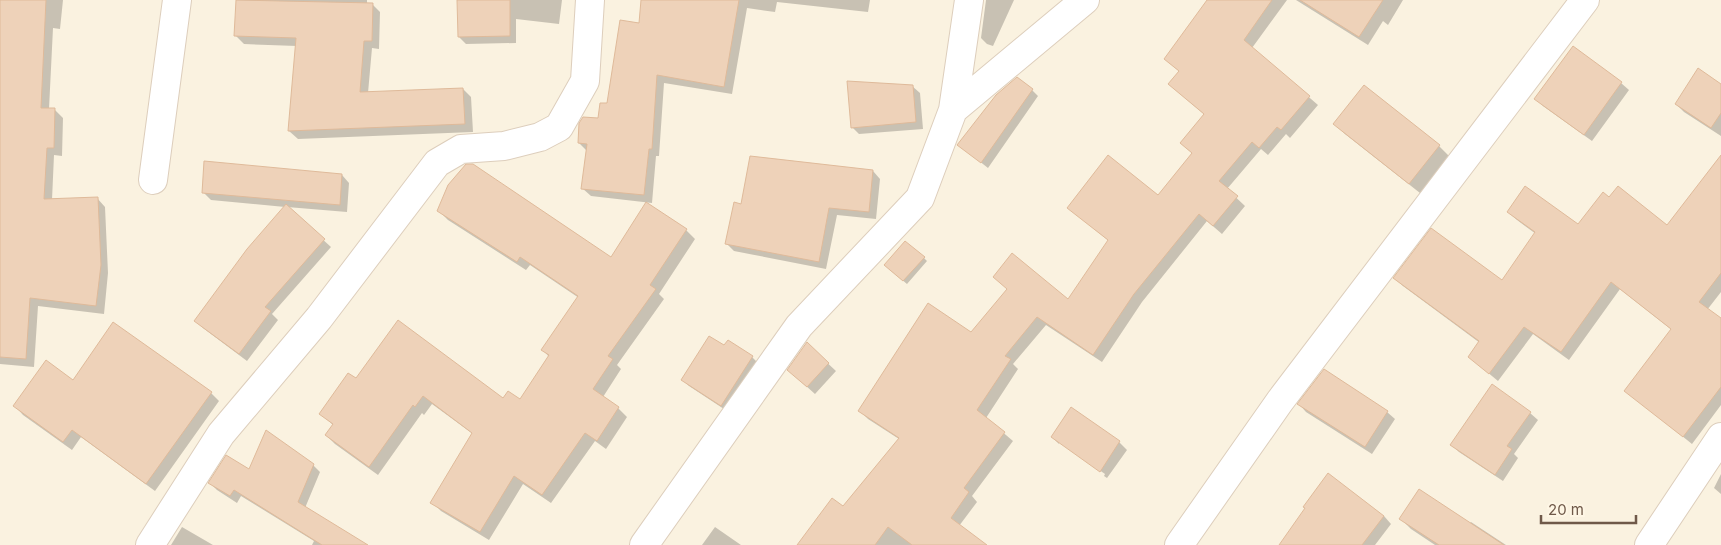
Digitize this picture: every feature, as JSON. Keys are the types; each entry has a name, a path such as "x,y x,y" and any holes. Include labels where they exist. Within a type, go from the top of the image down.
{"street":[{"path":"152,180 177,0"},
{"path":"150,545 221,434 319,318 437,163 461,149 504,146 540,137 559,127 585,82 590,0"},
{"path":"644,545 799,326 920,198 953,110 969,0"},
{"path":"953,110 1085,0"},
{"path":"1178,545 1280,401 1585,0"},
{"path":"1649,545 1721,437"}],"building":[{"path":"0,0 46,0 41,108 55,108 54,148 47,148 44,199 98,197 101,265 96,306 30,298 26,359 0,357"},
{"path":"236,0 373,3 372,41 364,41 360,92 463,88 465,124 288,131 296,38 234,36"},
{"path":"457,0 510,0 510,36 458,37"},
{"path":"641,0 739,0 724,87 657,75 652,149 649,149 644,195 581,189 587,144 578,143 579,123 583,117 598,118 600,103 607,103 620,20 639,23"},
{"path":"1207,0 1272,0 1244,40 1310,96 1281,130 1277,127 1259,148 1252,142 1219,181 1238,196 1213,226 1199,214 1134,294 1093,355 1037,317 1005,356 1011,359 977,410 1005,432 964,488 969,492 951,518 987,545 912,545 888,527 875,545 797,545 832,498 843,506 899,438 858,411 928,303 971,332 1007,289 993,277 1012,253 1068,299 1108,240 1067,208 1108,155 1158,195 1192,153 1180,143 1204,114 1168,84 1179,71 1164,59"},
{"path":"1300,0 1383,0 1359,37"},
{"path":"1573,46 1622,82 1584,135 1534,99"},
{"path":"1698,68 1721,84 1721,113 1711,128 1675,104"},
{"path":"1017,77 1033,89 981,163 957,145 996,95"},
{"path":"847,81 913,85 916,122 851,128"},
{"path":"1364,85 1440,145 1409,184 1333,124"},
{"path":"1721,155 1721,273 1699,302 1721,318 1721,387 1683,437 1624,391 1671,329 1611,282 1561,352 1524,327 1489,374 1468,357 1479,341 1393,278 1431,228 1502,280 1535,232 1507,212 1525,186 1578,224 1603,192 1609,197 1618,186 1667,225"},
{"path":"750,156 873,170 869,212 829,208 819,262 725,244 734,202 741,204"},
{"path":"204,161 342,174 340,205 202,193"},
{"path":"466,164 473,164 611,257 646,202 687,229 650,285 656,289 608,356 613,359 593,389 619,407 597,441 585,433 542,495 514,476 480,532 430,503 472,433 423,396 415,407 413,405 369,467 325,435 333,424 319,414 348,373 356,378 398,320 503,398 508,391 520,399 549,355 541,350 578,296 520,257 517,262 437,211 448,185"},
{"path":"286,204 325,239 265,307 271,311 239,354 194,321 247,249"},
{"path":"905,241 925,257 903,281 884,265"},
{"path":"113,322 212,392 146,484 72,430 63,442 13,406 46,360 73,380"},
{"path":"709,336 724,345 728,340 753,356 721,406 681,380"},
{"path":"807,342 829,363 807,387 787,370"},
{"path":"1324,369 1388,411 1365,447 1297,404"},
{"path":"1492,384 1531,412 1507,446 1512,449 1495,475 1450,445"},
{"path":"1071,407 1120,441 1100,472 1051,437"},
{"path":"266,430 314,464 298,502 368,545 322,545 234,490 230,496 208,483 226,455 249,469"},
{"path":"1328,473 1384,516 1362,545 1279,545 1305,508 1303,507"},
{"path":"1419,489 1504,545 1439,545 1399,519"}]}
